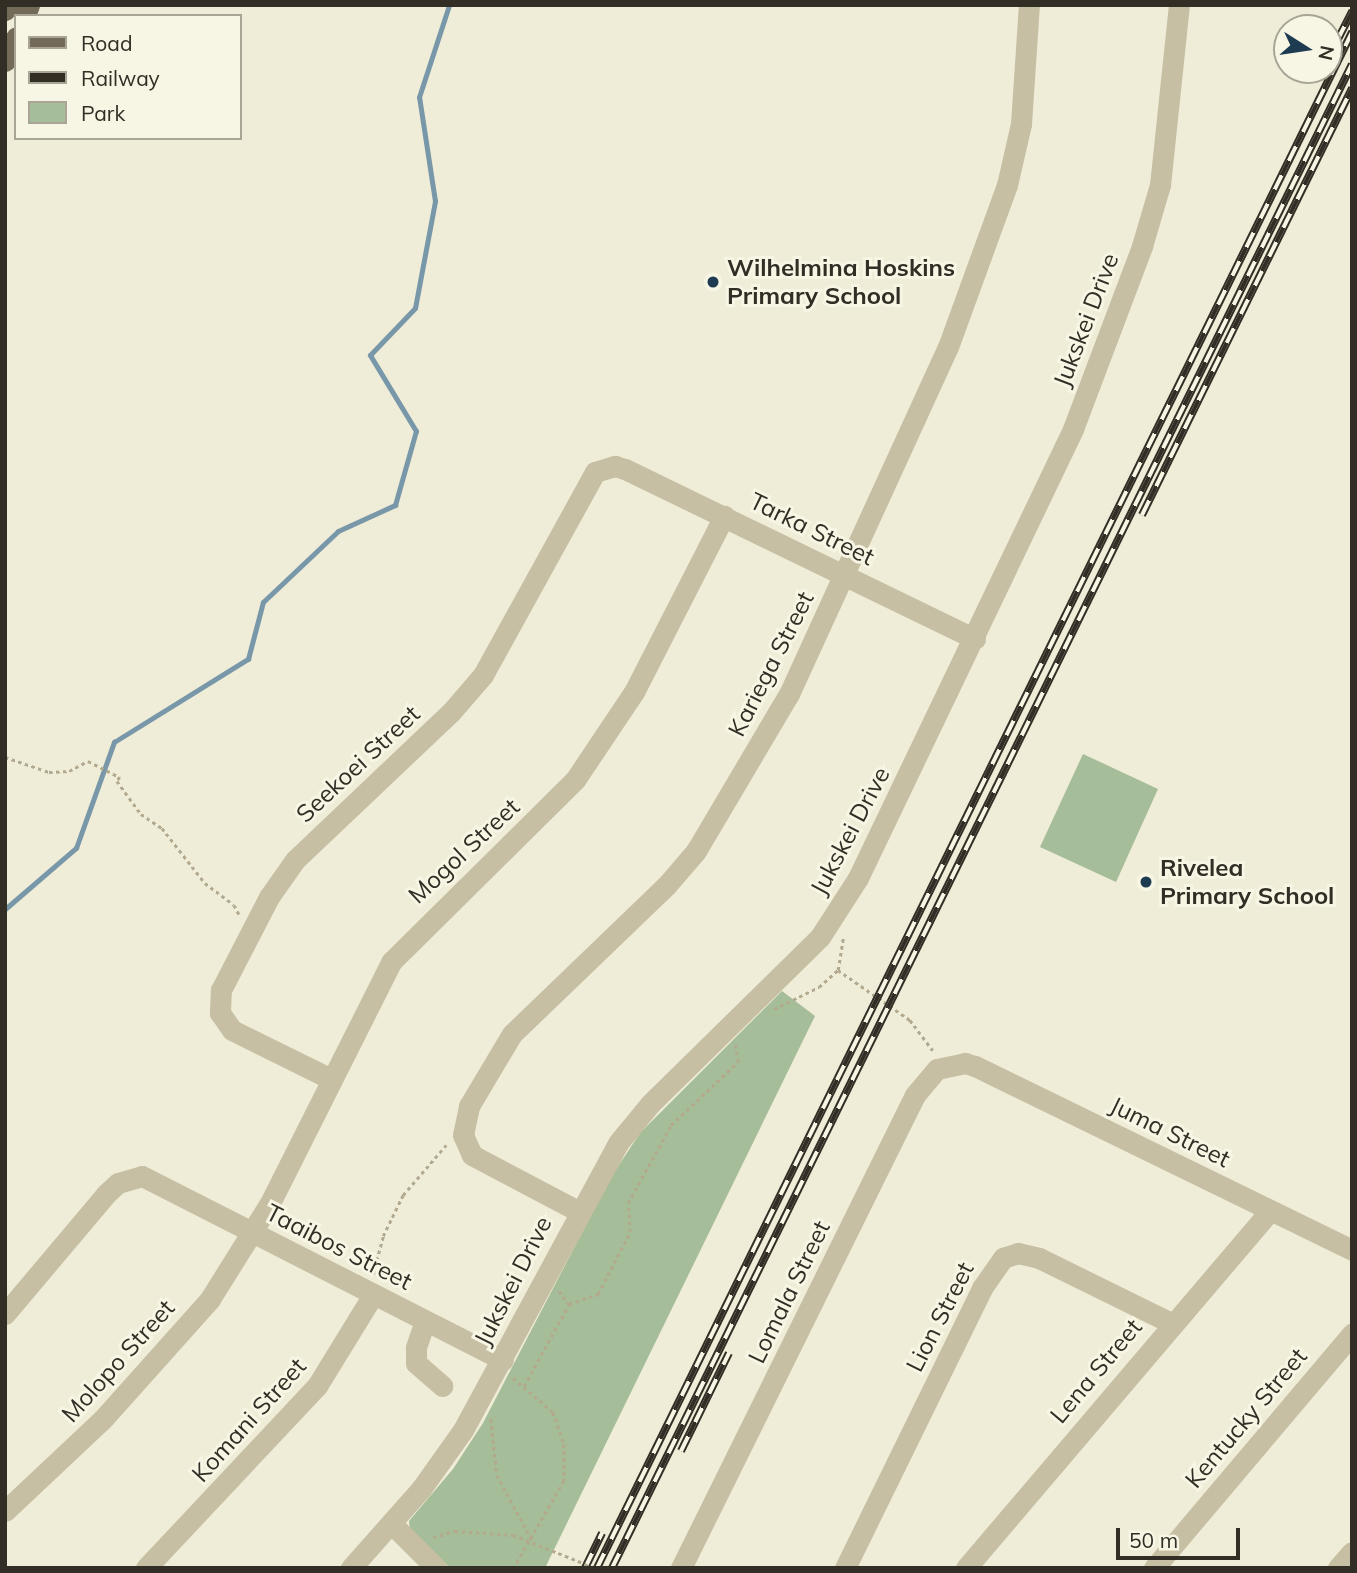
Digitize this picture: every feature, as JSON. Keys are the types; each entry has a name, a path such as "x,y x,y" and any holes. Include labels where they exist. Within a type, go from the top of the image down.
{"main road":[{"path":"5,10 8,5"},
{"path":"5,61 14,41"}],"street":[{"name":"Kariega Street","path":"463,1135 478,1086 512,1034 666,886 696,850 789,694 846,575 948,347 1007,186 1021,124 1029,5"},
{"name":"Jukskei Drive","path":"351,1568 446,1455 496,1373 578,1211 632,1126 730,1025 782,978 842,905 975,639 1073,429 1146,234 1160,185 1169,126 1179,5"},
{"name":"Seekoei Street","path":"329,1078 223,1022 221,990 256,923 295,860 452,711 483,675 591,477 607,467 625,469"},
{"name":"Tarka Street","path":"625,469 975,639"},
{"name":"Mogol Street","path":"253,1232 383,976 402,948 582,770 634,692 724,516"},
{"name":"Juma Street","path":"937,1069 965,1063 1352,1250"},
{"name":"Lomala Street","path":"681,1568 915,1094 937,1069"},
{"path":"463,1135 477,1159 578,1211"},
{"name":"Taaibos Street","path":"5,1314 118,1183 130,1178 152,1178 425,1321 496,1373"},
{"name":"Lena Street","path":"966,1568 1171,1323 1270,1211"},
{"name":"Molopo Street","path":"5,1511 103,1420 210,1298 253,1232"},
{"name":"Lion Street","path":"845,1568 982,1288 1003,1258 1018,1253 1039,1258 1171,1323"},
{"name":"Komani Street","path":"146,1568 317,1386 373,1295"},
{"path":"425,1321 416,1347 416,1363 442,1386"},
{"name":"Kentucky Street","path":"1154,1568 1352,1334"},
{"path":"391,1523 436,1568"},
{"path":"1338,1568 1352,1552"}],"path":[{"path":"5,757 49,772 69,771 88,761 120,778 117,781 141,814 162,828 205,883 234,905 237,915 256,923"},
{"path":"838,970 910,1020 933,1051 937,1069"},
{"path":"524,1386 569,1304 598,1294 630,1232 628,1203 671,1125 738,1062 730,1025"},
{"path":"373,1295 373,1269 403,1195 446,1146 463,1135"},
{"path":"514,1568 532,1540 564,1480 564,1444 554,1412 524,1386 496,1373 497,1475 532,1540"},
{"path":"412,1543 455,1531 532,1540 593,1568"}],"green space":[{"path":"1083,754 1158,789 1116,882 1040,847"},
{"path":"782,991 815,1016 545,1568 450,1568 410,1530 409,1521 453,1469 483,1423 611,1177 640,1133"}],"waterway":[{"path":"5,909 76,848 114,742 248,659 263,602 338,531 395,505 416,431 370,355 415,308 435,201 419,97 449,5"}],"railway":[{"path":"1343,29 1352,11"},
{"path":"597,1568 1352,32"},
{"path":"612,1568 1352,64"},
{"path":"1142,515 1352,88"},
{"path":"681,1451 729,1353"},
{"path":"585,1568 602,1533"}],"place":[{"name":"Wilhelmina Hoskins Primary School","path":"713,282"},
{"name":"Rivelea Primary School","path":"1146,882"}]}
